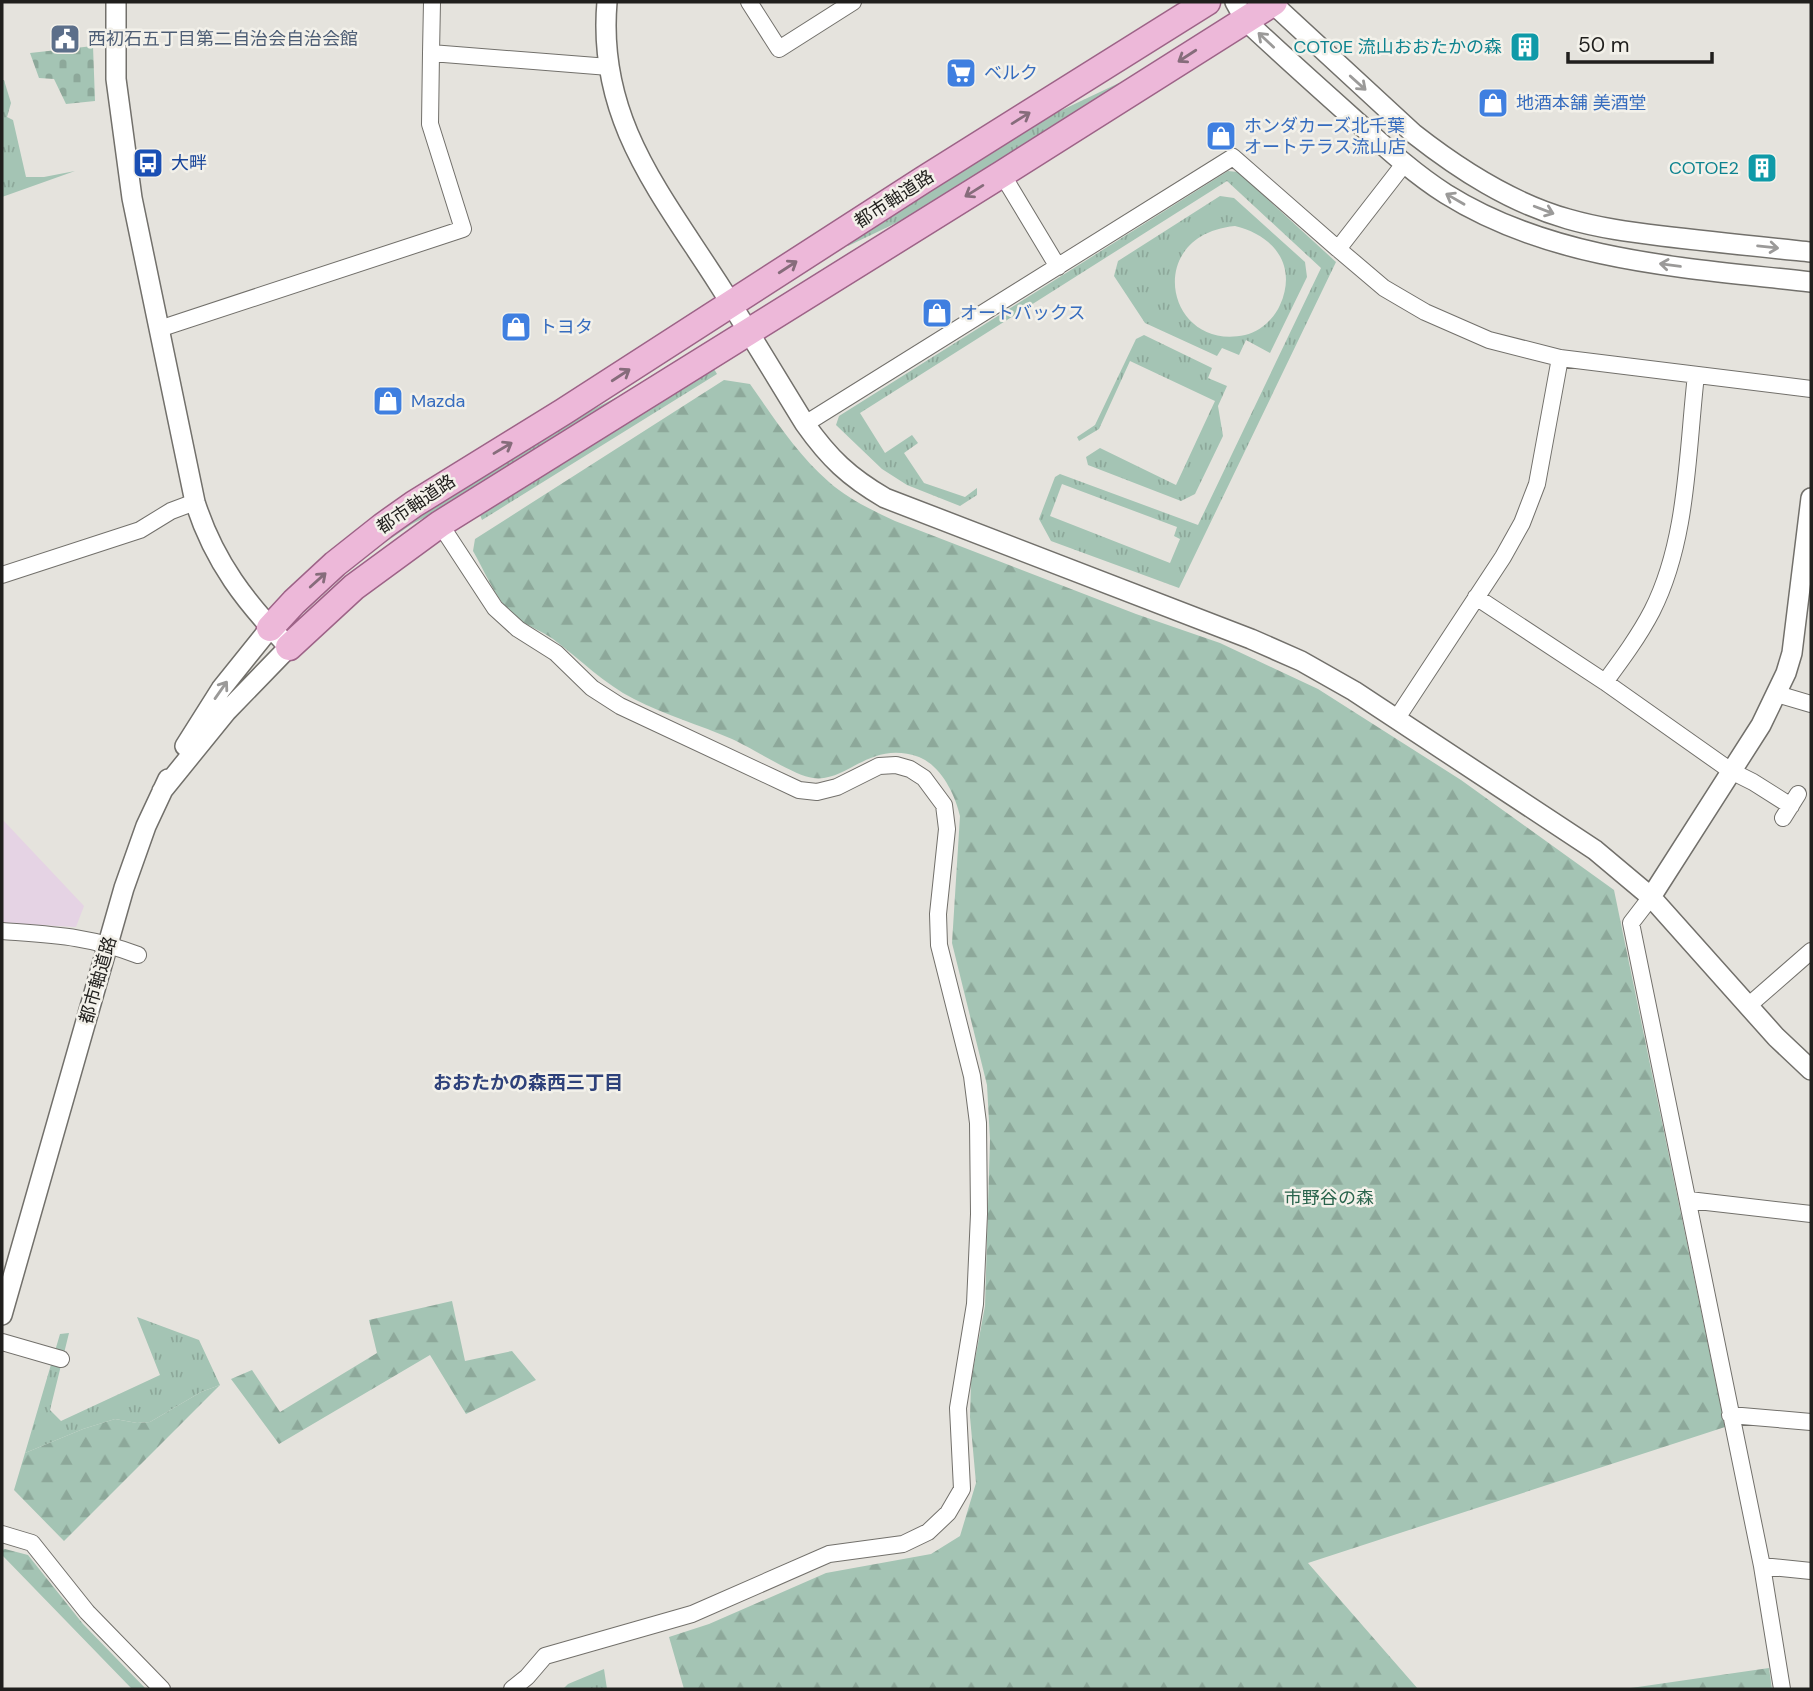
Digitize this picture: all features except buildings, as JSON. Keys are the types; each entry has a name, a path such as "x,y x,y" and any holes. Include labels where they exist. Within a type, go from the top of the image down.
{"main road":[{"name":"都市軸道路","path":"270,628 314,583 383,526 457,476 563,412 923,180 1207,2"},
{"name":"都市軸道路","path":"289,647 354,587 440,524 1002,174 1240,11 1271,2"}],"street":[{"path":"116,2 116,79 132,198 195,502 216,555 246,599 289,647 226,712 162,791"},
{"path":"159,329 463,229 430,124 432,2"},
{"path":"607,2 609,67 619,113 634,148 805,424 824,451 842,469 885,498 1273,648 1325,674 1397,718 1595,850 1651,897 1796,1058 1811,1070"},
{"path":"749,2 779,49 853,2"},
{"path":"1271,2 1415,134 1468,173 1510,195 1565,218 1603,228 1811,252"},
{"path":"1240,11 1404,164 1446,194 1480,213 1574,248 1610,257 1811,282"},
{"path":"431,53 609,67"},
{"path":"805,424 1233,157 1384,288 1426,312 1489,340 1560,358 1811,389"},
{"path":"1338,249 1404,164"},
{"path":"1002,174 1058,267"},
{"path":"1397,718 1516,535 1537,484 1560,358"},
{"path":"1605,682 1635,641 1653,609 1669,567 1681,515 1696,375"},
{"path":"1782,1689 1762,1566 1631,923 1651,897 1761,725 1777,694 1793,653 1811,498"},
{"path":"2,575 140,530 171,511 195,502"},
{"path":"440,524 495,608 518,629 556,653 593,688 620,706 799,790 817,792 837,787 878,766 896,765 910,769 924,778 944,805 947,829 938,914 939,945 972,1076 978,1123 979,1214 975,1304 958,1408 962,1489 948,1513 928,1532 903,1544 829,1554 692,1614 545,1656 527,1677 512,1689"},
{"path":"1476,597 1605,682 1731,771 1791,806"},
{"name":"都市軸道路","path":"2,1315 137,851 181,752 213,701 247,654 270,628"},
{"path":"1777,694 1811,704"},
{"path":"2,931 82,937 109,943 138,955"},
{"path":"1748,1006 1811,951"},
{"path":"1689,1200 1811,1214"},
{"path":"2,1342 61,1359"},
{"path":"1730,1415 1811,1422"},
{"path":"2,1534 32,1543 87,1612 162,1689"},
{"path":"1762,1566 1811,1571"}],"shaded area":[{"path":"2,819 84,906 76,927 2,923"}],"green space":[{"path":"93,46 95,101 66,104 54,79 39,78 30,53"},
{"path":"2,80 11,103 7,117 13,120 26,177 44,177 75,171 2,197"},
{"path":"1119,83 1121,85 919,212 848,246 846,243 1043,119"},
{"path":"1228,171 1238,172 1336,262 1179,588 1051,541 1039,519 1055,477 1060,474 1198,525 1321,268 1227,181 860,413 885,453 912,435 918,443 904,453 924,483 965,497 977,488 977,495 960,506 907,485 882,469 836,425 839,416","holes":["1062,484 1177,527 1174,536 1180,539 1170,563 1050,516"]},
{"path":"1220,196 1234,198 1305,262 1307,277 1270,353 1246,340 1239,355 1222,348 1217,356 1145,323 1114,276 1118,261","holes":["1235,226 1249,230 1271,244 1278,254 1284,265 1285,290 1277,310 1261,328 1245,335 1218,336 1197,326 1183,310 1176,290 1176,269 1186,249 1205,234"]},
{"path":"1144,335 1212,368 1208,378 1227,386 1218,406 1223,436 1195,494 1181,501 1088,465 1086,457 1100,448 1176,485 1215,401 1130,361 1099,429 1079,441 1077,437 1095,425 1136,339"},
{"path":"714,369 717,374 482,520 480,515"},
{"name":"市野谷の森","path":"724,380 750,384 786,435 817,471 836,488 861,504 895,521 1136,614 1220,643 1318,689 1461,780 1614,890 1725,1427 1308,1563 1418,1689 684,1689 669,1637 709,1624 826,1573 931,1554 960,1536 976,1483 970,1417 971,1381 985,1306 990,1140 987,1085 952,943 960,816 946,782 927,761 902,753 873,757 825,778 805,776 732,739 634,699 602,679 553,639 516,618 497,595 473,551 475,539"},
{"path":"627,392 467,496 412,524 383,544 382,542 440,500 501,461"},
{"path":"452,1301 465,1361 512,1351 536,1380 466,1414 430,1355 279,1444 231,1379 252,1370 280,1412 377,1353 369,1320"},
{"path":"137,1317 199,1340 220,1385 201,1392 150,1422 137,1423 115,1419 25,1453 60,1334 69,1333 50,1410 61,1421 160,1375"},
{"path":"220,1385 64,1541 14,1490 25,1453 115,1419 137,1423 150,1422 201,1392"},
{"path":"2,1550 28,1555 83,1624 146,1689 132,1689 2,1555"},
{"path":"1769,1668 1772,1689 1624,1689"},
{"path":"604,1669 607,1689 563,1689 568,1684"}],"place":[{"name":"西初石五丁目第二自治会自治会館","path":"65,39"},
{"name":"COTOE 流山おおたかの森","path":"1525,47"},
{"name":"ベルク","path":"961,73"},
{"name":"地酒本舗 美酒堂","path":"1493,103"},
{"name":"ホンダカーズ北千葉 オートテラス流山店","path":"1221,136"},
{"name":"大畔","path":"148,163"},
{"name":"COTOE2","path":"1762,168"},
{"name":"オートバックス","path":"937,313"},
{"name":"トヨタ","path":"516,327"},
{"name":"Mazda","path":"388,401"}],"district":[{"name":"おおたかの森西三丁目","path":"528,1082"}]}
